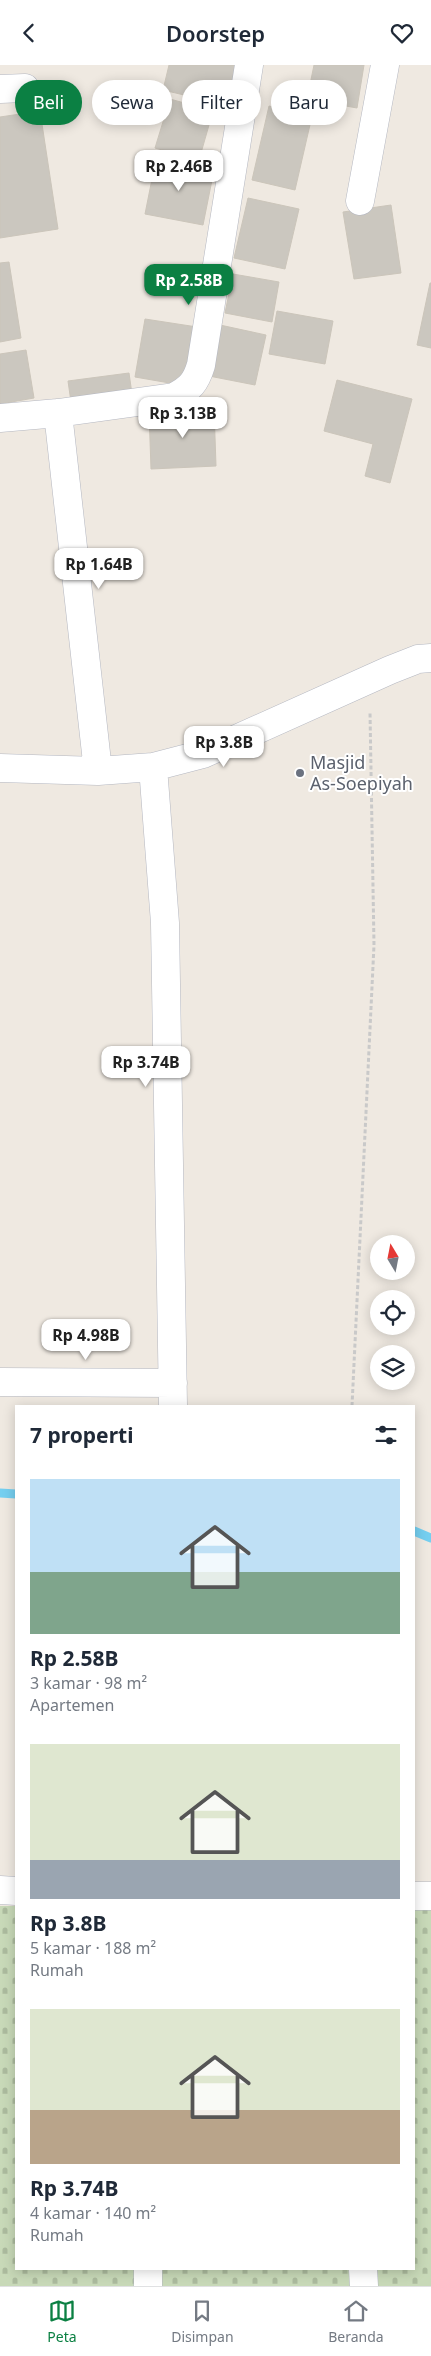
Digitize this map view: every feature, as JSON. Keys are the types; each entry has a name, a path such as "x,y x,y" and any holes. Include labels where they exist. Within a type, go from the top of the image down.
{"street":[{"path":"0,417 58,413 174,397 187,391 196,381 201,365 249,65"},
{"path":"360,201 386,65"},
{"path":"58,413 98,771"},
{"path":"0,768 98,771 153,767 203,754 418,659 431,657"},
{"path":"0,1382 173,1395 165,923 153,767"},
{"path":"0,1890 15,1891"},
{"path":"415,1896 431,1896"},
{"path":"148,2270 148,2286"},
{"path":"363,2270 364,2286"}],"path":[{"path":"352,1405 374,945 369,681"}],"green space":[{"path":"0,1906 15,1906 15,2270 415,2270 415,1909 431,1909 431,2286 0,2286"}],"building":[{"path":"169,65 245,65 241,80 182,80 182,94 172,92 172,80 165,80"},
{"path":"314,65 364,65 357,108 347,106 347,80 311,80"},
{"path":"172,100 182,102 182,125 209,125 199,160 155,148 162,125 172,125"},
{"path":"269,106 271,106 271,125 310,125 295,190 252,180"},
{"path":"15,115 15,125 42,125 58,229 0,238 0,117"},
{"path":"156,159 214,170 203,225 145,214"},
{"path":"248,198 299,209 285,269 234,258"},
{"path":"391,205 401,273 354,279 343,212"},
{"path":"9,262 21,338 0,342 0,263"},
{"path":"233,274 279,282 272,322 225,313"},
{"path":"431,283 431,348 417,345"},
{"path":"277,311 333,321 325,364 269,354"},
{"path":"145,319 197,327 187,386 135,377"},
{"path":"220,325 266,335 255,385 209,376"},
{"path":"26,350 34,398 0,404 0,354"},
{"path":"129,373 133,401 72,409 68,381"},
{"path":"337,380 412,399 390,483 365,476 373,444 324,431"},
{"path":"214,408 216,466 151,469 149,411"}],"waterway":[{"path":"0,1493 15,1494"},
{"path":"415,1531 431,1538"}],"place":[{"name":"Masjid As-Soepiyah","path":"300,773"}]}
